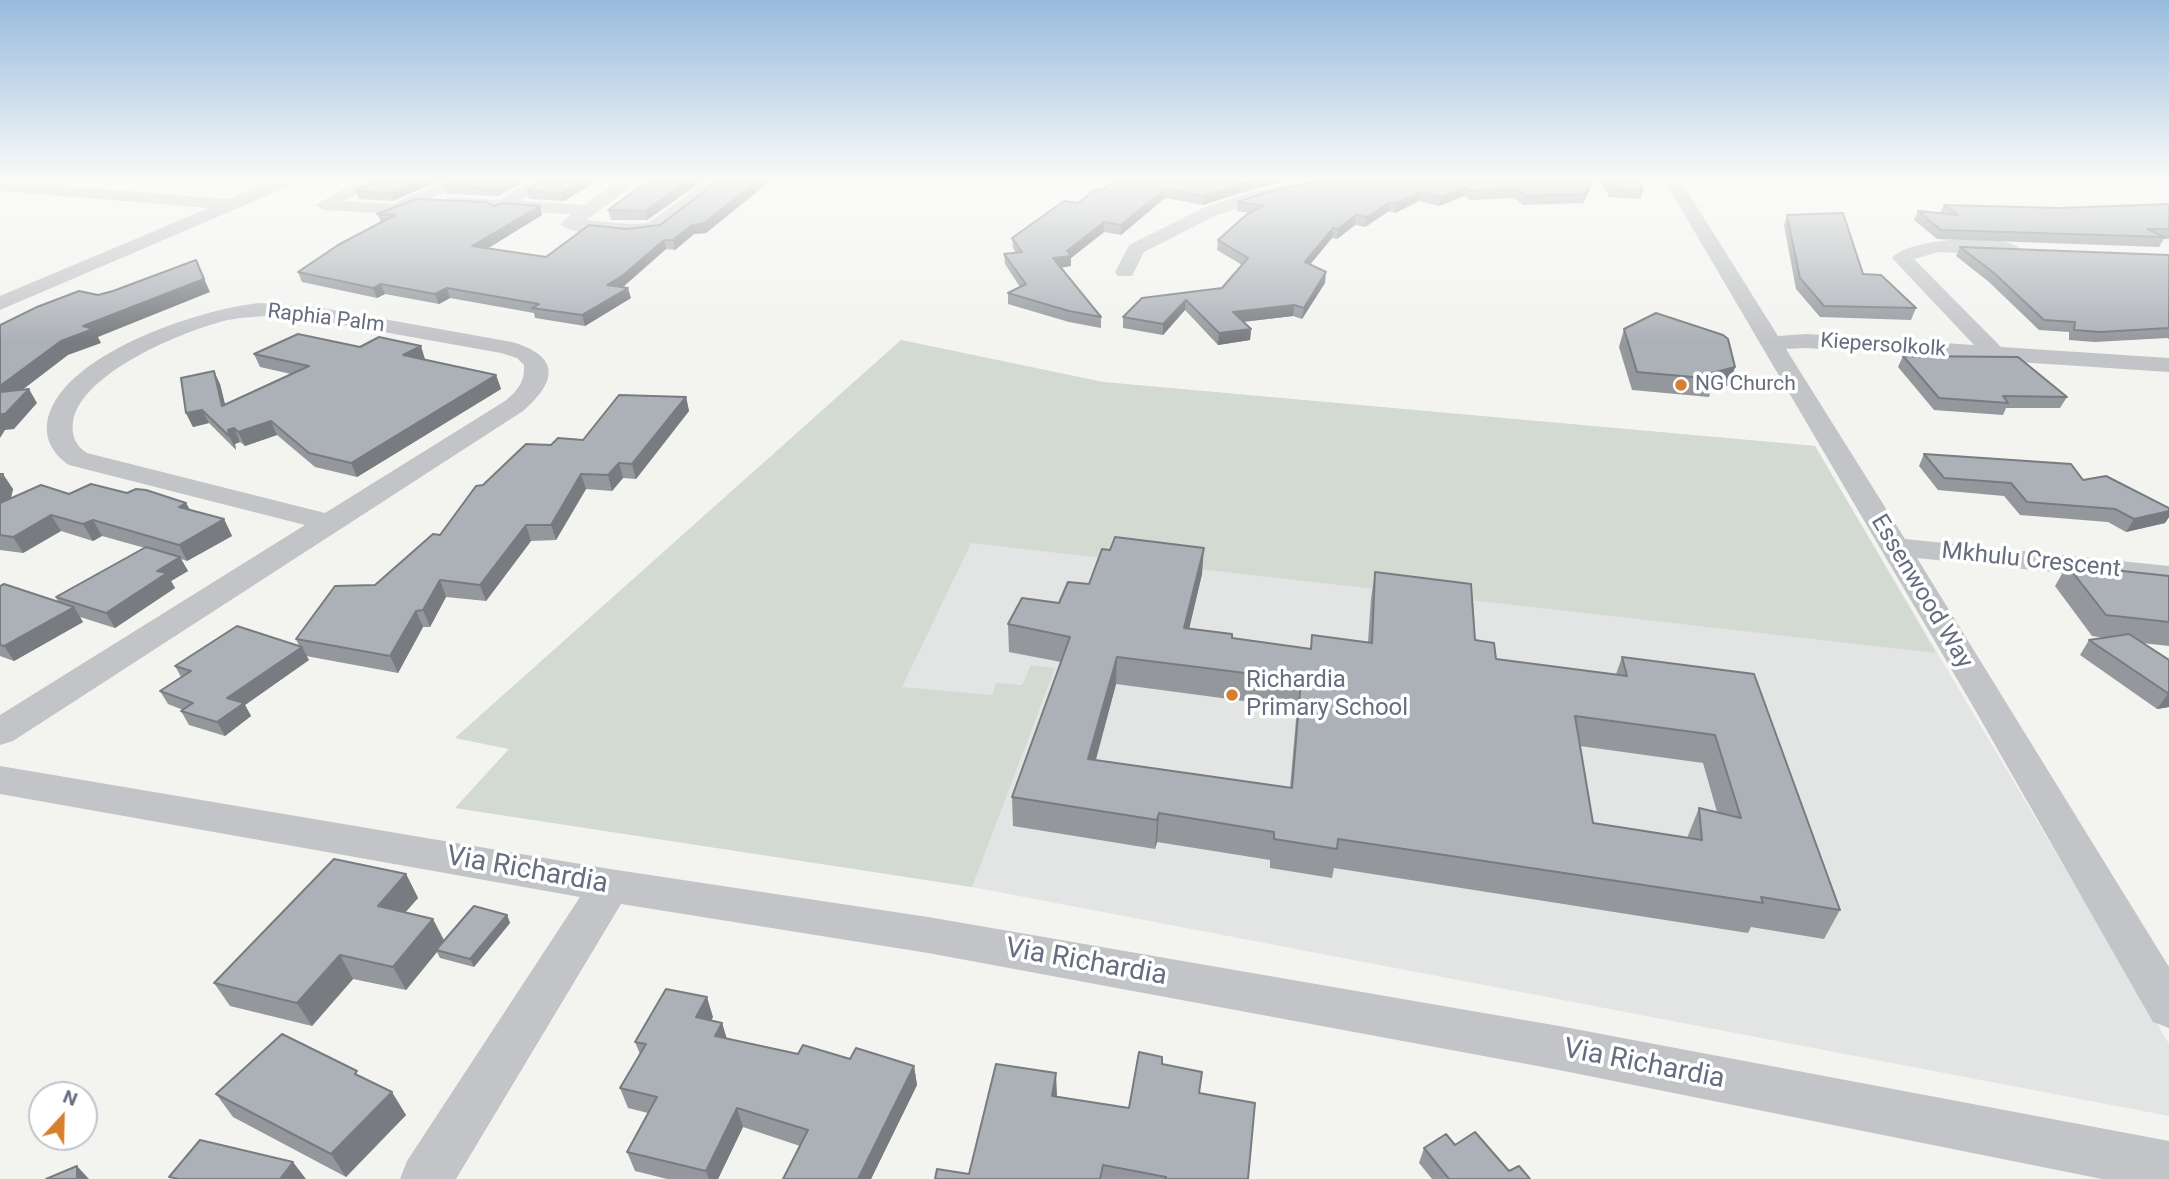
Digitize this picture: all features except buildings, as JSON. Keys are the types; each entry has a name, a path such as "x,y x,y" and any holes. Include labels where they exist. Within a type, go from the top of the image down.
{"street":[{"path":"0,304 166,233"},
{"path":"1125,272 1136,249 1164,233"},
{"name":"Essenwood Way","path":"1705,233 1992,708 2169,1008"},
{"name":"Kiepersolkolk","path":"1994,353 1902,258 1914,249 1960,247 2030,250"},
{"name":"Raphia Palm","path":"0,732 330,523 514,406 536,382 536,363 525,354 504,347 310,313 247,311 191,324 123,355 82,381 68,398 61,417 61,440 66,452 78,459 330,523"},
{"name":"Kiepersolkolk","path":"1772,343 1806,341 2169,365"},
{"name":"Mkhulu Crescent","path":"1893,547 2169,575"},
{"name":"Via Richardia","path":"0,780 610,886 928,935 1559,1048 2169,1167"},
{"path":"426,1179 610,886"}],"shaded area":[{"name":"Richardia Primary School","path":"901,340 1103,382 1815,446 2169,1044 2169,1116 972,887 455,808 509,749 455,738"},
{"path":"901,340 1103,382 1815,446 1936,653 971,543 902,687 992,695 996,683 1022,685 1031,665 1055,668 972,887 455,808 509,749 455,738"}],"place":[{"name":"NG Church","path":"1681,385"},
{"name":"Richardia Primary School","path":"1232,695"}]}
